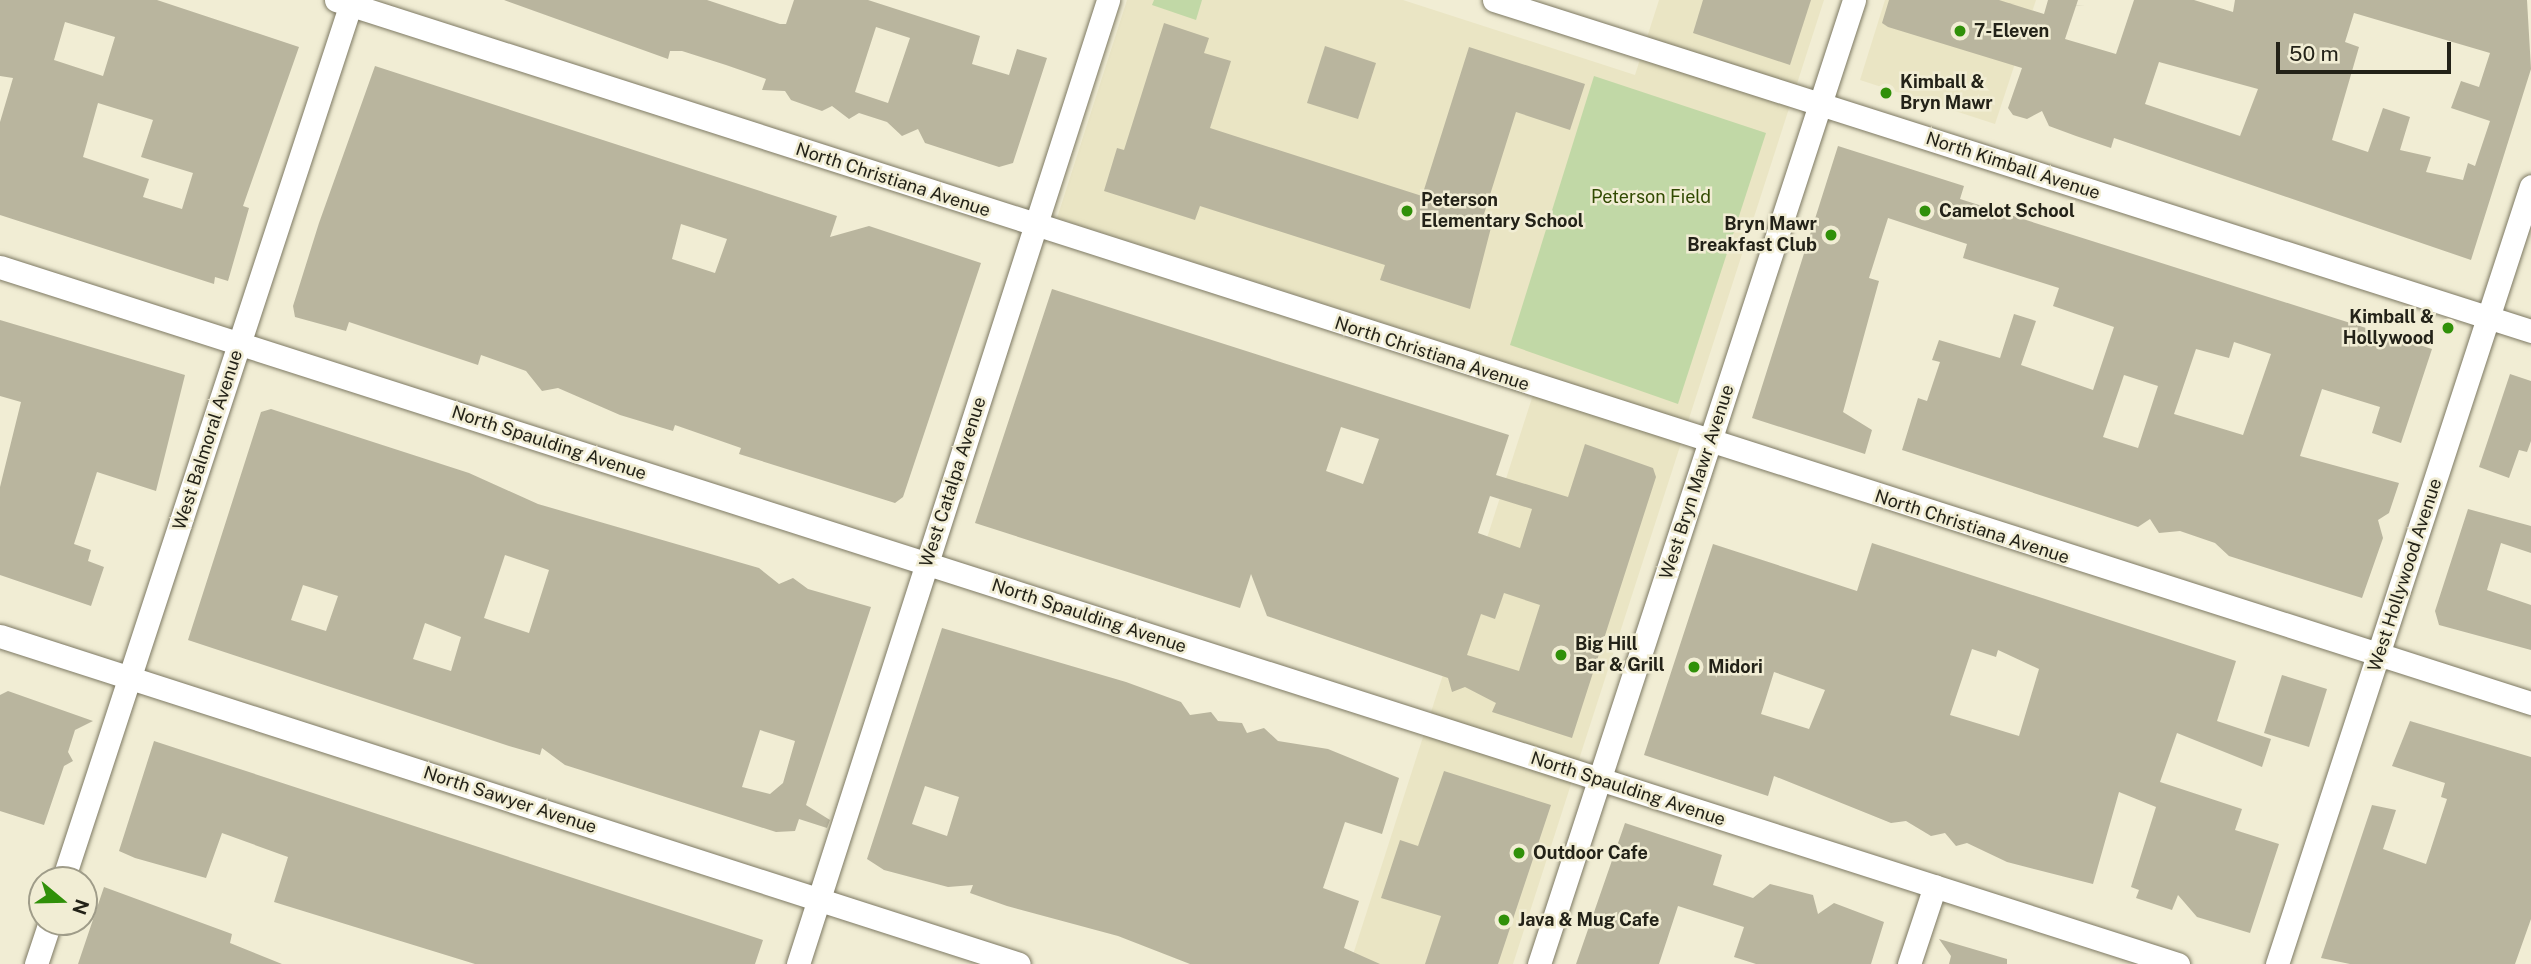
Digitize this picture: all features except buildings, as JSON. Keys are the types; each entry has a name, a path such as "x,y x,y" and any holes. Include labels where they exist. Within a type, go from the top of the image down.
{"street":[{"name":"West Catalpa Avenue","path":"799,964 1108,0"},
{"name":"North Kimball Avenue","path":"1494,0 2531,331"},
{"name":"West Bryn Mawr Avenue","path":"1539,964 1854,0"},
{"name":"North Christiana Avenue","path":"346,2 1710,444 2531,703"},
{"name":"West Balmoral Avenue","path":"69,866 239,344 346,2"},
{"name":"West Hollywood Avenue","path":"2277,964 2531,186"},
{"name":"North Spaulding Avenue","path":"0,267 2178,964"},
{"name":"North Sawyer Avenue","path":"0,636 1019,964"},
{"path":"1909,964 1935,886"},
{"path":"36,964 45,936"}],"shaded area":[{"name":"Peterson Elementary School","path":"1127,0 1403,0 1635,75 1659,0 1824,0 1513,964 1350,964 1540,373 1057,218"},
{"path":"1885,0 2036,0 1995,124 1860,80"}],"green space":[{"path":"1154,0 1202,0 1196,20 1152,5"},
{"name":"Peterson Field","path":"1594,76 1766,133 1678,404 1510,345"}],"place":[{"name":"7-Eleven","path":"1960,31"},
{"name":"Kimball & Bryn Mawr","path":"1886,93"},
{"name":"Peterson Elementary School","path":"1407,211"},
{"name":"Camelot School","path":"1925,211"},
{"name":"Bryn Mawr Breakfast Club","path":"1831,235"},
{"name":"Kimball & Hollywood","path":"2448,328"},
{"name":"Big Hill Bar & Grill","path":"1561,655"},
{"name":"Midori","path":"1694,667"},
{"name":"Outdoor Cafe","path":"1519,853"},
{"name":"Java & Mug Cafe","path":"1504,920"}]}
